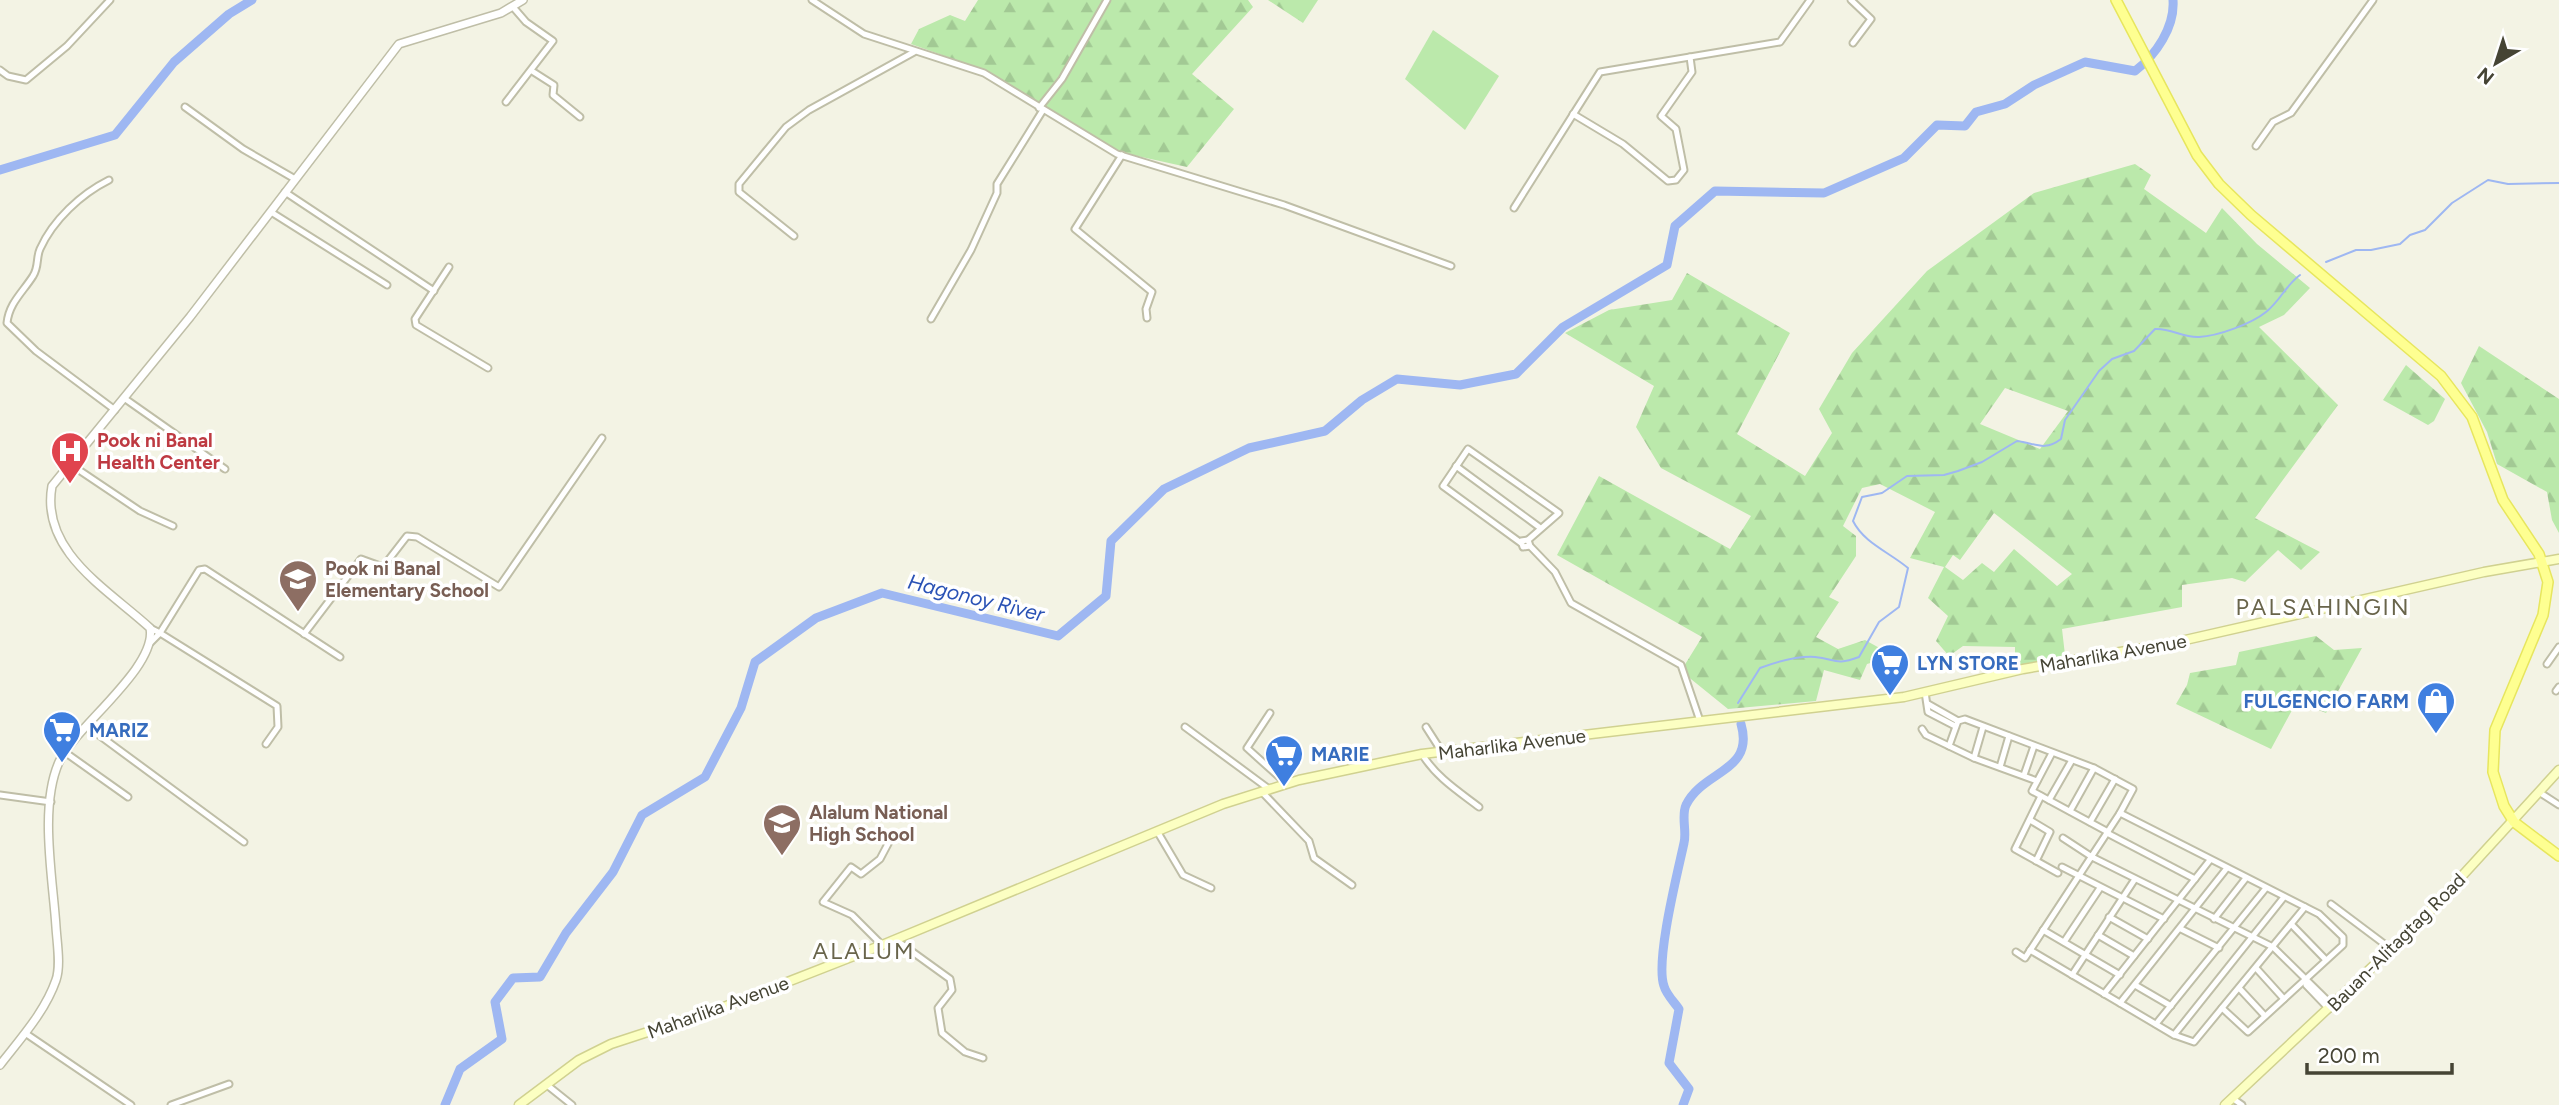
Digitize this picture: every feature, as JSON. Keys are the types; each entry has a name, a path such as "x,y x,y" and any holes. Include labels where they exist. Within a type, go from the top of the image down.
{"main road":[{"path":"2116,0 2164,87 2197,155 2231,196 2454,389 2479,433 2502,500 2543,562 2548,591 2543,615 2500,716 2491,759 2497,789 2514,822 2559,856"},
{"name":"Maharlika Avenue","path":"519,1105 579,1060 611,1044 721,1008 882,945 1157,831 1287,784 1422,754 1925,692 2023,669 2172,643 2484,572 2559,559"},
{"name":"Bauan-Alitagtag Road","path":"2225,1105 2391,949 2514,822 2559,770"}],"street":[{"path":"0,70 8,76 26,80 67,46 110,0"},
{"path":"266,744 278,727 277,706 150,628 94,581 68,553 56,530 50,498 52,486 271,212 399,44 513,7 523,0"},
{"path":"812,0 864,34 984,73 1122,155 1284,205 1451,266"},
{"path":"931,319 971,250 997,193 997,184 1107,0"},
{"path":"1514,208 1600,72 1780,42 1810,0"},
{"path":"1851,0 1871,19 1853,43"},
{"path":"2256,146 2273,122 2291,113 2373,0"},
{"path":"506,102 553,41 526,22 513,7"},
{"path":"794,236 738,191 739,184 766,149 808,110 914,52"},
{"path":"1573,114 1622,144 1668,181 1676,180 1684,170 1676,129 1661,116 1692,72 1690,57"},
{"path":"532,71 554,85 553,95 580,117"},
{"path":"185,107 243,149 295,179"},
{"path":"1122,155 1075,229 1152,292 1146,309 1147,318"},
{"path":"109,180 85,192 52,230 40,248 35,273 12,304 7,323 36,351 115,410"},
{"path":"285,192 434,291"},
{"path":"271,212 387,285"},
{"path":"449,267 415,320 416,325 488,368"},
{"path":"124,398 225,469"},
{"path":"304,634 361,559 383,567 408,536 417,537 499,587 602,438"},
{"path":"1529,543 1539,527 1559,513 1470,449 1443,486 1521,543 1529,543 1547,560 1571,603 1681,665 1700,721"},
{"path":"70,464 140,511 173,526"},
{"path":"1456,466 1539,527"},
{"path":"0,1065 25,1033 57,978 52,784 65,753 134,671 199,570 205,569 340,657"},
{"path":"149,644 150,628"},
{"path":"2547,664 2559,647"},
{"path":"1925,692 1928,704 1956,723"},
{"path":"1270,713 1247,748 1287,784"},
{"path":"1949,746 1956,723 1965,719 2094,768 2133,789 2108,833 2025,958 2017,953"},
{"path":"88,727 244,842"},
{"path":"1185,727 1266,791 1309,841 1314,858 1352,885"},
{"path":"1426,727 1442,752"},
{"path":"1973,758 1983,727"},
{"path":"1922,729 1926,735 1973,758 2037,781"},
{"path":"2000,767 2008,736"},
{"path":"2024,775 2034,746"},
{"path":"2052,752 2032,791 2195,879"},
{"path":"65,753 128,797"},
{"path":"1422,754 1429,766 1451,787 1479,807"},
{"path":"2049,800 2072,760"},
{"path":"2070,811 2094,768"},
{"path":"2090,822 2115,779"},
{"path":"2539,792 2559,805"},
{"path":"0,795 51,802"},
{"path":"2042,796 2015,849 2164,919"},
{"path":"2120,813 2305,907 2326,919 2345,940 2306,980 2248,1032 2222,1009"},
{"path":"2030,820 2050,832 2036,861"},
{"path":"1157,831 1183,874 1211,888"},
{"path":"880,832 889,842 880,859 861,874 851,867 823,902 852,915 882,945"},
{"path":"2063,838 2092,857 2273,947 2306,980 2306,985 2331,1007"},
{"path":"2105,994 2210,860"},
{"path":"2120,1003 2227,868"},
{"path":"2072,975 2135,878"},
{"path":"2214,919 2246,878"},
{"path":"2064,942 2100,888"},
{"path":"2156,1024 2266,888"},
{"path":"2174,1035 2284,897"},
{"path":"2331,904 2391,949"},
{"path":"2030,950 2174,1035 2194,1042 2305,907"},
{"path":"2109,917 2148,939"},
{"path":"2291,924 2326,960"},
{"path":"2181,929 2219,948"},
{"path":"2043,930 2120,975"},
{"path":"2098,935 2134,956"},
{"path":"896,939 950,979 952,990 938,1008 942,1033 965,1052 983,1058"},
{"path":"2256,968 2284,999"},
{"path":"2135,985 2171,1006"},
{"path":"2239,988 2265,1016"},
{"path":"25,1033 131,1105"},
{"path":"171,1105 229,1084"},
{"path":"547,1085 572,1105"},
{"path":"2232,1098 2242,1105"}],"green space":[{"path":"978,0 1248,0 1253,7 1192,74 1234,109 1187,167 1119,152 987,71 911,44 919,29 950,15 965,21"},
{"path":"1268,0 1318,0 1303,23"},
{"path":"1433,30 1499,76 1465,130 1405,79"},
{"path":"2135,164 2151,175 2144,189 2206,233 2222,208 2257,244 2310,288 2284,315 2259,327 2338,405 2255,518 2320,552 2301,570 2278,550 2245,582 2232,578 2182,585 2182,607 2062,629 2065,655 2015,667 2015,647 1963,646 1949,656 1936,641 1948,616 1928,598 1944,567 1910,558 1935,512 1880,484 1862,488 1843,526 1856,536 1856,556 1829,597 1839,602 1816,637 1838,649 1865,640 1894,656 1867,664 1860,680 1824,670 1816,701 1728,709 1681,671 1702,637 1557,555 1599,476 1730,549 1751,516 1661,468 1636,427 1654,386 1565,333 1609,310 1672,300 1687,273 1790,333 1737,434 1805,476 1832,433 1819,409 1852,353 1927,271 2034,193","holes":["2005,388 2068,411 2040,449 1980,424","1994,513 2072,574 2057,586 2014,549 1994,572 1982,563 1963,580 1945,567 1953,555 1960,560"]},
{"path":"2479,346 2559,399 2559,533 2552,520 2547,492 2497,464 2487,432 2461,383"},
{"path":"2406,365 2445,399 2434,421 2428,425 2383,400"},
{"path":"2316,636 2334,650 2362,648 2326,713 2297,701 2271,749 2176,704 2187,685 2190,673 2236,665 2239,652"}],"waterway":[{"path":"0,170 115,135 174,62 229,14 252,0"},
{"name":"Hagonoy River","path":"445,1105 460,1069 502,1039 495,1002 513,978 540,977 566,933 613,872 642,815 705,777 741,708 755,662 816,618 882,593 1058,636 1106,596 1111,541 1164,489 1249,448 1325,431 1362,400 1397,379 1460,385 1516,374 1563,327 1667,265 1675,226 1715,191 1824,193 1904,158 1937,125 1965,126 1976,112 2005,104 2034,85 2085,62 2135,71 2163,40 2171,20 2173,0"},
{"path":"2326,262 2356,250 2400,244 2410,235 2425,230 2452,203 2488,180 2508,184 2559,183"},
{"path":"1738,703 1760,668 1801,657 1840,661 1859,657 1879,622 1899,607 1908,568 1858,529 1853,521 1862,497 1882,493 1907,476 1944,475 1958,471 1982,462 2017,441 2039,446 2055,443 2061,439 2065,420 2099,371 2112,359 2134,351 2155,329 2199,337 2234,329 2266,312 2300,275"},
{"path":"1683,1105 1689,1089 1669,1063 1679,1009 1664,986 1662,957 1665,937 1684,843 1686,805 1694,793 1725,769 1741,752 1741,724"}],"place":[{"name":"Pook ni Banal Health Center","path":"70,485"},
{"name":"Pook ni Banal Elementary School","path":"298,613"},
{"name":"LYN STORE","path":"1890,697"},
{"name":"FULGENCIO FARM","path":"2436,735"},
{"name":"MARIZ","path":"62,764"},
{"name":"MARIE","path":"1284,788"},
{"name":"Alalum National High School","path":"782,857"}],"district":[{"name":"PALSAHINGIN","path":"2323,607"},
{"name":"ALALUM","path":"864,951"}]}
